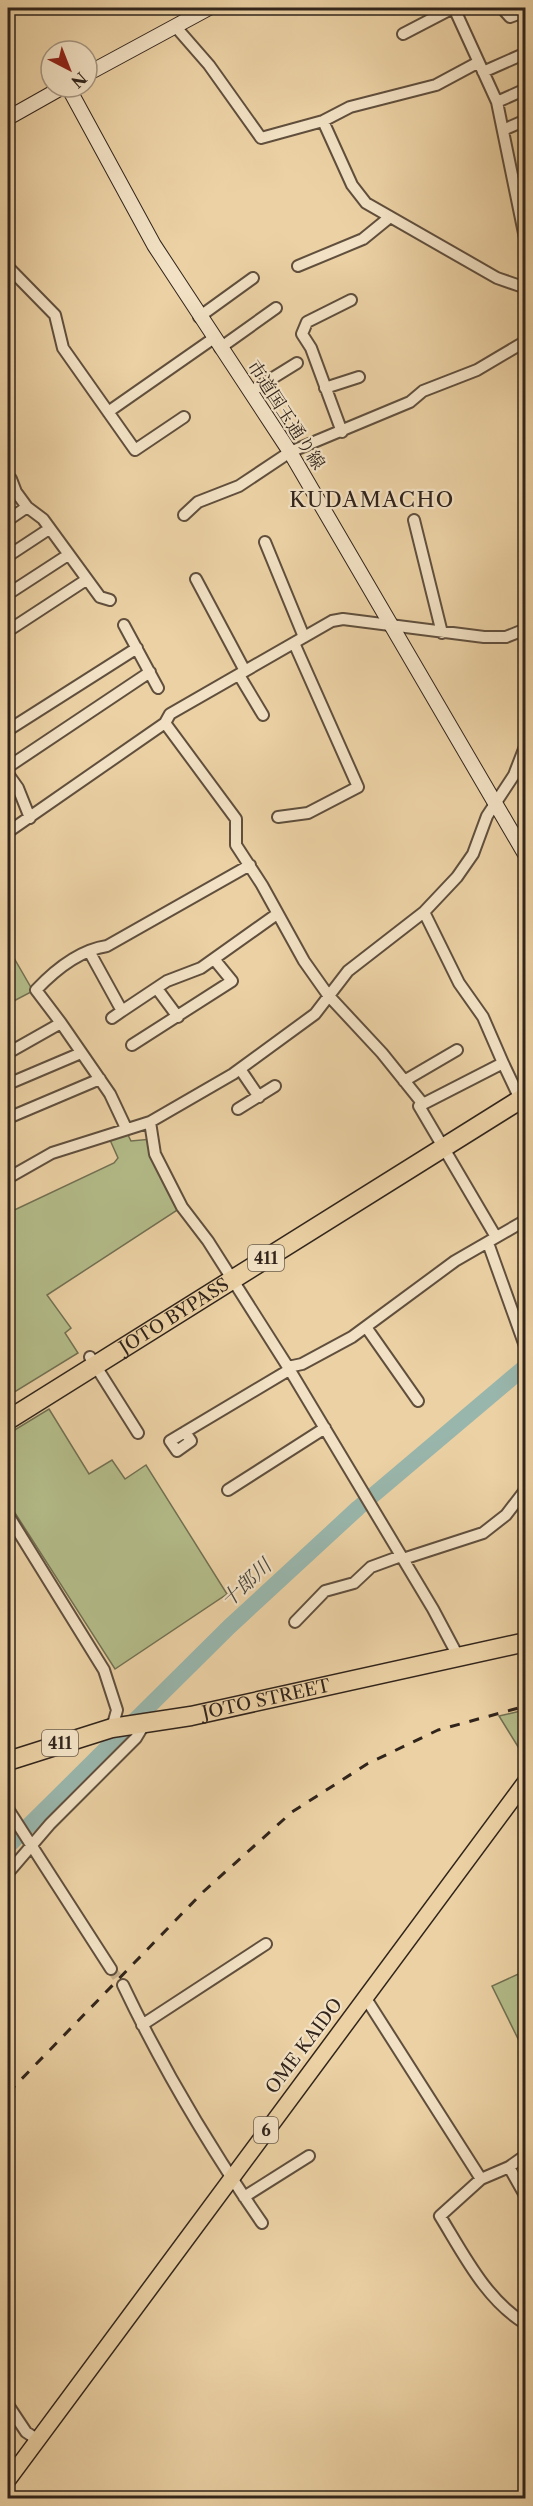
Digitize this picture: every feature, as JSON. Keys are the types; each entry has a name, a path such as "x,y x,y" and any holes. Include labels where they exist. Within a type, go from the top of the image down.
{"highway":[{"name":"JOTO BYPASS","path":"8,1408 92,1361 522,1092"},
{"name":"JOTO BYPASS","path":"8,1420 92,1361"},
{"name":"JOTO STREET","path":"8,1761 112,1728 222,1709 525,1642"}],"main road":[{"name":"OME KAIDO","path":"10,2472 38,2440 525,1781"}],"street":[{"path":"99,67 209,8"},
{"path":"403,34 453,8 497,102 525,243"},
{"path":"502,8 510,17 525,11"},
{"path":"175,26 209,65 257,136 261,138 323,120 350,107 436,85 525,53"},
{"path":"497,102 525,89"},
{"path":"8,118 42,99"},
{"name":"市道国玉通り線","path":"75,99 154,245 290,452 525,856"},
{"path":"323,120 358,194 366,203 498,278 525,288"},
{"path":"503,130 525,120"},
{"path":"298,266 363,239 390,218"},
{"path":"8,267 55,315 63,348 135,450 184,417"},
{"path":"199,316 253,278"},
{"path":"342,432 302,334 307,322 351,300"},
{"path":"108,412 276,308"},
{"path":"184,515 198,502 239,486 290,452 410,402 423,391 477,370 525,341"},
{"path":"250,392 297,363"},
{"path":"325,388 359,377"},
{"path":"11,479 16,492 27,507 43,519 86,580 100,597 110,600"},
{"path":"8,520 27,507"},
{"path":"414,520 442,633"},
{"path":"8,556 49,529"},
{"path":"265,542 304,637"},
{"path":"8,594 68,555"},
{"path":"196,579 263,715"},
{"path":"8,631 86,580"},
{"path":"8,832 165,723 170,714 332,621 343,619 442,633 506,637 525,629"},
{"path":"124,625 158,688"},
{"path":"278,817 308,813 323,803 358,787 294,643"},
{"path":"8,730 137,648"},
{"path":"8,767 150,672"},
{"path":"165,723 236,819 236,845 250,865 304,961 328,995 423,1104"},
{"path":"8,1178 52,1153 150,1122 240,1069 315,1014 348,970 424,912 457,877 473,854 487,816 514,775 525,744"},
{"path":"8,774 18,788 30,818"},
{"path":"126,1128 100,1079 36,990 70,961 89,951 107,946 250,865"},
{"path":"424,912 459,983 483,1017 503,1063 522,1092"},
{"path":"112,1018 158,990 167,981 201,968 277,914"},
{"path":"89,951 122,1011"},
{"path":"132,1045 232,981 214,959"},
{"path":"158,990 178,1017"},
{"path":"8,1053 61,1023"},
{"path":"405,1081 457,1050"},
{"path":"8,1084 81,1053"},
{"path":"503,1063 419,1106 442,1143 492,1240 525,1349"},
{"path":"240,1069 259,1097"},
{"path":"8,1118 100,1079"},
{"path":"238,1110 275,1086"},
{"path":"150,1122 155,1154 182,1207 230,1275 325,1428 459,1658"},
{"path":"185,1432 288,1368 317,1357 366,1327 455,1261 525,1220"},
{"path":"366,1327 418,1401"},
{"path":"92,1361 138,1432"},
{"path":"228,1490 325,1428"},
{"path":"295,1622 325,1591 354,1583 371,1567 483,1533 506,1515 525,1489"},
{"path":"8,1515 104,1670 117,1710 112,1728"},
{"path":"8,1873 31,1846 136,1738 145,1723"},
{"path":"8,1809 111,1969"},
{"path":"142,2025 266,1944"},
{"path":"123,1985 142,2025 196,2120 262,2223"},
{"path":"365,1997 481,2179"},
{"path":"525,2155 509,2167 481,2179 440,2216 482,2284 507,2313 525,2324"},
{"path":"244,2197 309,2156"},
{"path":"509,2167 525,2197"},
{"path":"8,2405 26,2432 38,2440"}],"green space":[{"path":"14,958 33,991 8,1004 8,961"},
{"path":"127,1133 131,1141 152,1139 182,1207 47,1295 71,1328 65,1333 78,1353 8,1396 8,1239 11,1237 8,1213 114,1163 118,1158 110,1140"},
{"path":"49,1409 89,1474 112,1460 125,1479 146,1465 227,1594 115,1669 8,1502 8,1434"},
{"path":"525,1710 526,1758 499,1716"},
{"path":"525,1971 525,2053 492,1986"}],"waterway":[{"name":"十郎川","path":"8,1846 229,1627 358,1508 526,1366"}],"tunnel":[{"path":"111,1969 123,1985"}],"railway":[{"path":"8,2093 203,1892 292,1812 367,1764 438,1730 526,1706"}],"district":[{"name":"KUDAMACHO","path":"372,500"}]}
